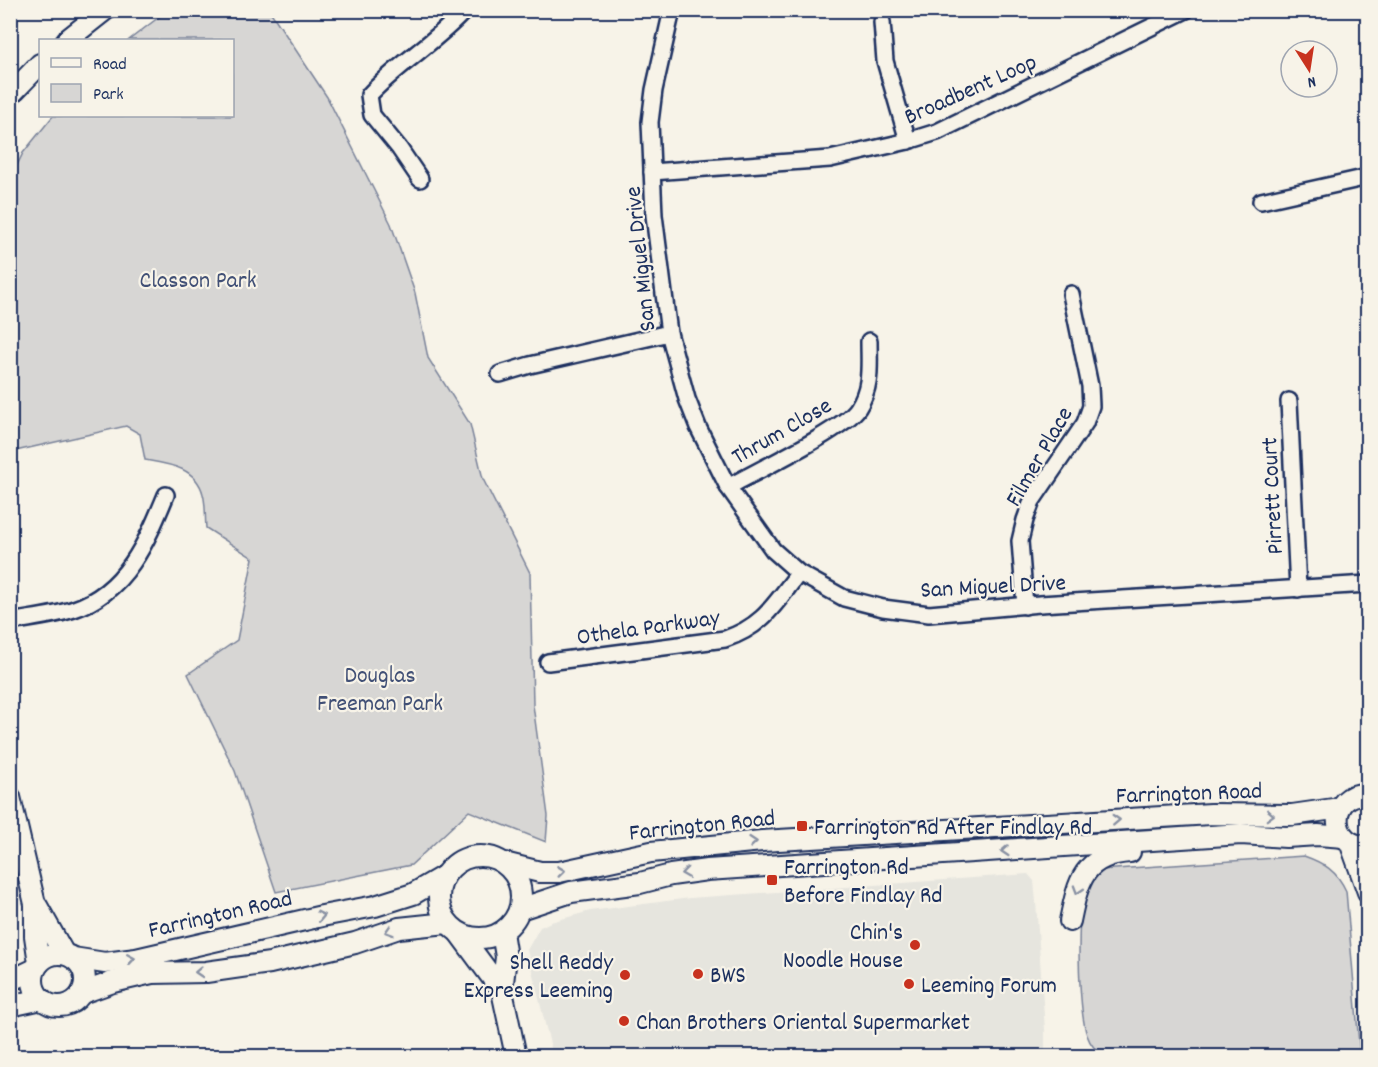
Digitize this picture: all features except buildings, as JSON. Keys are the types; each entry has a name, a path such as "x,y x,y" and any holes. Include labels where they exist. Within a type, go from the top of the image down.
{"main road":[{"path":"68,39 105,10"},
{"path":"10,95 39,65"},
{"path":"1368,794 1350,797 1340,808 1337,824 1354,841 1368,892"},
{"path":"10,797 35,904 37,966 33,985 48,1004 63,1006 77,999 82,993 85,986 84,970 69,956 35,904"},
{"name":"Farrington Road","path":"504,863 542,873 559,872 651,852 751,842 1202,815 1246,813 1292,815 1340,808"},
{"path":"1070,921 1078,885 1086,871 1098,859 1115,853 1216,846 1241,834"},
{"name":"Farrington Road","path":"520,909 571,892 640,883 671,875 707,870 1241,834 1286,837 1318,835 1354,841"},
{"path":"453,928 481,939 492,937 510,926 520,909 521,896 519,884 513,872 504,863 492,857 478,856 464,859 444,876 439,888 438,900 441,912 453,928 502,991"},
{"name":"Farrington Road","path":"69,956 105,963 136,959 375,906 413,894 444,876"},
{"name":"Farrington Road","path":"82,993 113,982 152,974 206,972 270,963 355,943 399,928 453,928"},
{"path":"502,932 506,957 502,991 516,1056"},
{"path":"10,981 50,956 69,956"},
{"path":"10,1006 42,999"}],"street":[{"path":"420,179 399,148 372,116 369,95 384,79 451,26 465,10"},
{"name":"San Miguel Drive","path":"672,10 654,90 650,122 654,215 669,333 694,418 728,487 773,550 799,573 844,598 884,609 930,614 1368,584"},
{"name":"Broadbent Loop","path":"652,172 830,159 908,141 937,132 1186,10"},
{"path":"882,22 885,61 908,141"},
{"path":"1261,201 1368,177"},
{"name":"Filmer Place","path":"1025,606 1020,541 1029,510 1032,501 1085,423 1091,406 1090,386 1071,294"},
{"path":"500,374 530,364 669,333"},
{"name":"Thrum Close","path":"728,487 837,427 857,410 870,380 869,341"},
{"name":"Pirrett Court","path":"1289,401 1298,589"},
{"path":"10,622 73,609 95,600 112,588 138,556 166,495"},
{"name":"Othela Parkway","path":"548,662 725,639 743,633 759,623 799,573"}],"shaded area":[{"path":"1028,874 1034,881 1036,902 1045,1056 553,1056 527,950 540,927 551,922 590,911 690,898"}],"green space":[{"path":"167,11 270,11 327,97 391,224 415,293 428,358 470,424 483,479 530,573 533,705 548,816 546,842 469,811 411,865 276,892 235,771 188,674 237,640 253,558 206,528 204,498 194,478 180,468 145,460 140,434 126,426 11,452 10,180 23,153 52,117 234,117 234,39 130,39"},
{"path":"1304,856 1329,869 1346,891 1360,1056 1104,1056 1096,1050 1088,1038 1084,1022 1079,958 1083,894 1089,879 1101,870"}],"place":[{"name":"Farrington Rd After Findlay Rd","path":"802,826"},
{"name":"Farrington Rd Before Findlay Rd","path":"772,880"},
{"name":"Chin's Noodle House","path":"915,945"},
{"name":"BWS","path":"698,974"},
{"name":"Shell Reddy Express Leeming","path":"625,975"},
{"name":"Leeming Forum","path":"909,984"},
{"name":"Chan Brothers Oriental Supermarket","path":"624,1021"}],"park label":[{"name":"Classon Park","path":"198,279"},
{"name":"Douglas Freeman Park","path":"380,688"}]}
